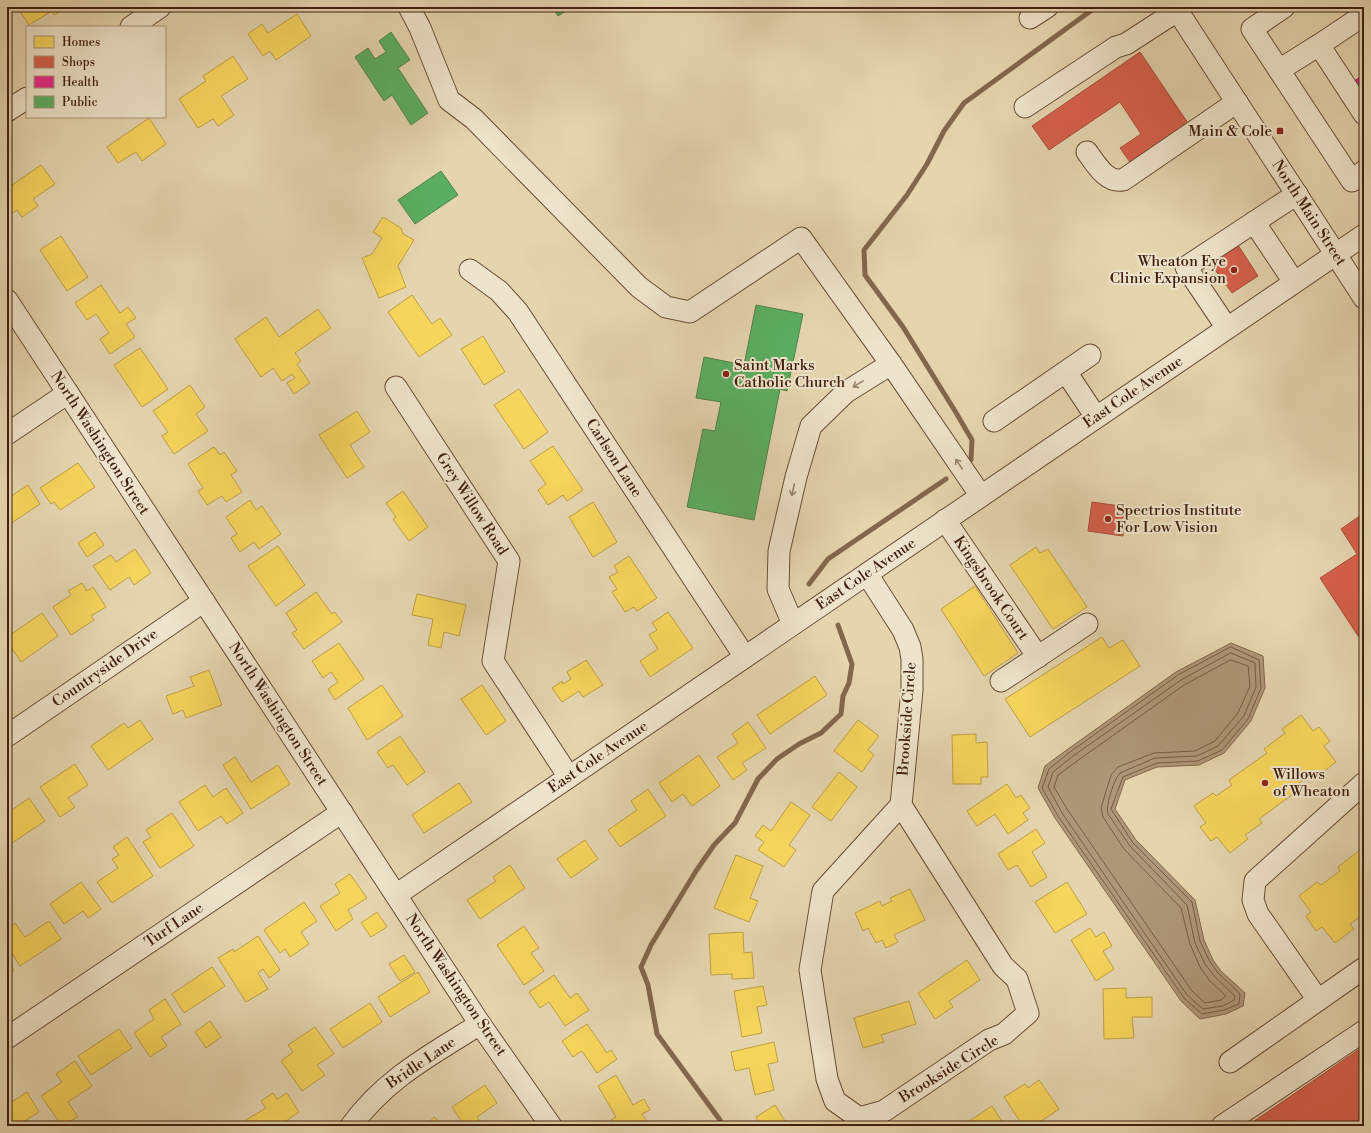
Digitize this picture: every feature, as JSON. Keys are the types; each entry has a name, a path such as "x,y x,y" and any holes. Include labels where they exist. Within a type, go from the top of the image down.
{"street":[{"path":"132,26 160,7"},
{"path":"409,7 420,28 449,100 474,119 639,287 666,306 690,312 801,238 892,364 981,496"},
{"path":"1284,7 1252,29 1352,180 1364,172"},
{"path":"1025,107 1116,47 1126,44 1176,9"},
{"name":"North Main Street","path":"1176,9 1364,298"},
{"path":"1279,70 1319,46 1364,15"},
{"path":"1319,46 1364,114"},
{"path":"7,111 26,99"},
{"path":"1087,152 1103,173 1111,179 1117,181 1123,180 1237,102"},
{"path":"1227,328 1186,267 1297,194"},
{"path":"1254,222 1294,282"},
{"name":"East Cole Avenue","path":"396,895 1364,235"},
{"name":"Carlson Lane","path":"470,270 499,291 509,300 518,312 745,657"},
{"name":"North Washington Street","path":"7,300 480,1024 551,1126"},
{"path":"994,421 1090,355"},
{"path":"793,624 778,589 779,551 796,477 811,426 846,392 892,364"},
{"path":"1066,372 1096,418"},
{"name":"Grey Willow Road","path":"396,387 509,561 493,661 569,777"},
{"path":"7,434 68,393"},
{"name":"Kingsbrook Court","path":"945,520 1038,657"},
{"name":"Brookside Circle","path":"867,574 903,630 910,647 912,659 912,690 901,805 823,891 810,970 827,1079 835,1101 859,1118 884,1111 989,1040 1004,1034 1028,1013 1017,979 1003,966 901,805"},
{"name":"Countryside Drive","path":"7,736 204,601"},
{"path":"1001,681 1087,624"},
{"path":"1318,1000 1258,914 1253,900 1255,881 1364,783"},
{"name":"Turf Lane","path":"7,1038 342,812"},
{"path":"1230,1062 1364,968"},
{"name":"Bridle Lane","path":"351,1126 380,1091 405,1071 480,1024"},
{"path":"1222,1126 1364,1032"}],"water":[{"path":"1231,643 1263,656 1265,688 1251,721 1224,753 1199,765 1157,767 1125,780 1115,809 1136,840 1195,900 1204,940 1213,960 1221,971 1245,993 1243,1006 1226,1014 1200,1019 1181,1001 1055,818 1038,788 1045,766 1176,672"}],"building: Homes":[{"path":"17,7 67,7 54,15 52,11 29,25"},
{"path":"297,14 311,36 276,60 270,51 263,56 248,34 262,24 268,33"},
{"path":"7,42 11,48 7,51"},
{"path":"233,56 248,79 221,96 234,115 218,126 213,119 198,128 179,99 206,81 203,76"},
{"path":"149,118 166,144 142,161 136,152 118,163 107,147"},
{"path":"41,165 55,184 33,199 38,206 22,217 17,210 7,217 7,179 12,185"},
{"path":"383,217 401,228 403,234 414,240 398,266 406,287 379,298 362,258 372,254 382,238 373,232"},
{"path":"61,236 88,277 67,291 40,250"},
{"path":"101,285 120,313 128,307 136,318 126,324 135,337 110,354 100,339 109,333 96,314 87,320 75,303"},
{"path":"412,295 432,324 440,318 452,335 419,357 388,312"},
{"path":"318,309 331,328 295,353 301,361 297,364 310,383 294,394 287,383 295,378 292,374 282,381 273,368 261,377 235,339 266,317 279,337"},
{"path":"483,336 505,372 484,385 461,349"},
{"path":"140,348 168,389 142,407 114,365"},
{"path":"190,385 205,407 196,414 208,431 174,454 162,436 168,432 153,411"},
{"path":"519,389 548,432 524,449 494,405"},
{"path":"357,411 370,432 350,445 364,467 347,478 319,435"},
{"path":"553,446 583,490 567,501 563,495 548,505 538,490 546,484 530,461"},
{"path":"214,447 220,455 224,452 237,471 231,475 242,492 226,502 222,496 207,505 198,491 203,488 188,464"},
{"path":"78,463 95,487 60,510 54,502 51,504 40,488"},
{"path":"28,485 40,504 7,526 7,499"},
{"path":"403,491 428,527 409,541 393,519 396,517 386,503"},
{"path":"250,500 256,510 262,506 281,534 259,549 254,542 240,552 231,538 237,534 226,517"},
{"path":"593,502 617,542 593,557 569,517"},
{"path":"95,532 104,545 87,557 78,543"},
{"path":"278,546 305,585 276,606 248,566"},
{"path":"1036,547 1040,553 1048,549 1087,607 1053,629 1010,565"},
{"path":"135,549 151,573 134,585 129,577 110,590 93,566 111,555 116,562"},
{"path":"629,556 657,598 637,611 634,607 625,612 612,592 617,589 609,577 618,572 614,566"},
{"path":"82,583 87,591 93,587 106,607 91,616 94,620 71,635 53,607 71,595 68,591"},
{"path":"975,586 1018,653 984,676 941,609"},
{"path":"316,592 332,614 335,612 342,622 304,649 292,633 297,630 286,613"},
{"path":"417,594 466,605 459,636 444,632 441,648 428,645 433,619 412,615"},
{"path":"668,612 693,648 650,677 640,661 658,649 649,635 657,630 652,623"},
{"path":"42,613 58,636 21,662 7,641 7,637"},
{"path":"1102,637 1109,648 1123,640 1140,666 1030,737 1005,699"},
{"path":"339,643 364,679 335,700 328,689 338,682 331,672 323,678 312,661"},
{"path":"586,660 603,685 583,697 579,691 562,702 552,688 562,681 563,684 571,679 567,672"},
{"path":"7,661 12,668 7,672"},
{"path":"209,670 222,705 186,718 183,710 173,714 166,696 194,686 190,677"},
{"path":"815,676 827,695 770,734 757,715"},
{"path":"382,685 403,716 367,740 348,708"},
{"path":"482,685 506,721 486,735 461,699"},
{"name":"Willows of Wheaton","path":"1301,715 1313,731 1319,727 1330,741 1324,746 1336,762 1318,776 1314,772 1294,787 1297,791 1259,819 1262,823 1245,835 1248,839 1230,853 1217,837 1211,841 1200,827 1206,823 1194,806 1213,793 1216,796 1232,785 1229,780 1267,753 1264,749 1285,733 1282,729"},
{"path":"140,720 153,739 108,770 91,746 124,723 128,728"},
{"path":"858,720 879,736 868,750 874,755 862,772 834,751"},
{"path":"748,722 766,748 742,763 747,770 733,780 717,757 738,743 732,734"},
{"path":"976,734 976,743 987,742 988,777 981,777 981,784 953,784 952,735"},
{"path":"400,736 425,772 407,785 393,765 388,768 377,752"},
{"path":"699,755 720,786 692,806 683,794 672,802 659,783"},
{"path":"235,757 251,782 278,765 290,784 251,809 223,765"},
{"path":"75,764 88,785 68,798 75,807 60,817 40,787"},
{"path":"839,772 857,787 831,821 812,807"},
{"path":"459,783 472,802 424,833 412,815"},
{"path":"1007,784 1016,798 1021,795 1030,808 1023,813 1028,820 1008,834 995,814 977,826 967,811"},
{"path":"205,785 213,797 226,788 243,813 227,824 221,816 198,831 179,802"},
{"path":"648,789 666,816 620,847 608,830 637,810 631,801"},
{"path":"29,798 45,821 12,843 7,835 7,804 12,810"},
{"path":"791,802 810,815 789,845 796,850 784,867 758,850 764,842 755,836 763,825 771,831"},
{"path":"172,813 194,846 160,868 143,842 151,837 146,830"},
{"path":"1036,829 1045,843 1032,852 1047,877 1031,887 1017,865 1008,870 998,854"},
{"path":"127,837 153,876 112,903 97,882 118,868 112,859 119,855 113,847"},
{"path":"585,840 598,859 571,878 557,859"},
{"path":"1364,847 1364,914 1350,924 1354,929 1335,943 1322,927 1316,931 1306,916 1311,912 1299,896 1317,882 1321,885 1340,871 1338,867"},
{"path":"736,855 763,866 750,898 758,901 749,922 714,908"},
{"path":"510,865 525,888 480,919 467,900 496,881 493,877"},
{"path":"350,874 367,898 348,910 353,919 336,931 320,906 340,893 335,884"},
{"path":"81,882 101,909 88,918 83,911 64,924 50,904"},
{"path":"1067,882 1087,914 1055,933 1035,902"},
{"path":"910,889 925,920 894,935 898,942 886,948 882,940 876,943 868,928 863,931 855,913 880,901 882,906 892,901 890,898"},
{"path":"304,902 317,921 301,932 309,944 290,957 285,949 280,953 264,930"},
{"path":"377,912 387,927 371,937 361,923"},
{"path":"49,921 61,939 20,966 8,947 12,945 7,938 7,929 15,923 25,937"},
{"path":"524,926 539,948 531,953 544,971 524,985 497,945"},
{"path":"1090,928 1096,937 1104,932 1112,946 1103,951 1114,969 1096,981 1071,940"},
{"path":"743,932 744,953 752,952 754,978 732,979 732,974 711,975 709,934"},
{"path":"258,936 280,970 269,978 263,969 258,973 268,989 246,1002 218,958 233,949 234,952"},
{"path":"404,955 415,972 400,981 389,964"},
{"path":"7,959 14,970 7,975"},
{"path":"967,960 980,980 949,1001 953,1007 935,1019 918,993"},
{"path":"212,967 225,986 184,1013 172,994"},
{"path":"418,972 430,992 390,1017 378,997"},
{"path":"554,975 570,998 577,993 589,1010 565,1026 549,1002 540,1008 529,992"},
{"path":"763,986 767,1005 757,1007 762,1033 742,1037 734,991"},
{"path":"1126,988 1126,998 1152,997 1152,1017 1132,1017 1134,1038 1104,1039 1103,989"},
{"path":"165,999 181,1024 161,1037 167,1046 150,1057 134,1033 154,1019 149,1010"},
{"path":"909,1001 916,1024 881,1035 884,1042 863,1048 854,1018"},
{"path":"370,1003 382,1022 343,1048 330,1029"},
{"path":"210,1021 221,1037 206,1048 195,1032"},
{"path":"587,1024 607,1053 611,1050 617,1059 597,1073 582,1051 573,1057 562,1041"},
{"path":"315,1027 334,1054 317,1065 325,1075 302,1091 281,1061 293,1052 288,1045"},
{"path":"119,1029 132,1048 91,1075 78,1056"},
{"path":"774,1042 778,1062 768,1064 774,1090 755,1095 749,1068 735,1071 731,1052"},
{"path":"75,1061 92,1086 68,1102 78,1117 62,1126 41,1096 62,1082 56,1074"},
{"path":"616,1075 633,1105 644,1099 650,1110 642,1114 647,1122 641,1126 615,1126 611,1120 616,1117 598,1086"},
{"path":"1039,1080 1059,1109 1034,1126 1023,1126 1004,1097 1025,1084 1028,1088"},
{"path":"485,1085 497,1103 477,1117 483,1126 465,1126 452,1107"},
{"path":"27,1092 39,1112 23,1122 25,1126 7,1126 7,1105"},
{"path":"273,1093 277,1099 287,1093 299,1112 279,1126 250,1126 246,1120 266,1108 261,1101"},
{"path":"775,1105 788,1126 761,1126 756,1117"},
{"path":"992,1106 1005,1126 962,1126"},
{"path":"434,1117 444,1126 426,1126"},
{"path":"236,1122 239,1126 230,1126"}],"building: Shops":[{"path":"1140,52 1190,126 1132,165 1120,148 1141,134 1120,102 1049,150 1032,126"},
{"name":"Wheaton Eye Clinic Expansion","path":"1238,245 1258,276 1232,293 1210,263"},
{"name":"Spectrios Institute For Low Vision","path":"1092,502 1127,507 1123,536 1088,531"},
{"path":"1364,513 1364,645 1320,578 1357,554 1341,529"},
{"path":"1364,1046 1364,1126 1247,1126"}],"building: Health":[{"path":"1364,74 1364,98 1353,82"}],"building: Public":[{"path":"552,7 572,7 558,16"},
{"path":"391,32 410,60 398,68 428,113 411,125 392,95 384,101 355,57 368,48 375,59 386,52 379,41"},
{"path":"441,171 458,195 415,224 398,200"},
{"path":"756,305 803,314 787,391 780,389 754,520 687,507 703,429 715,431 721,402 696,398 704,357 744,365"}],"waterway":[{"path":"971,460 972,440 903,327 865,275 864,250 907,195 927,164 944,131 964,103 1096,7"},
{"path":"809,584 828,559 946,479"},
{"path":"722,1126 720,1120 657,1034 648,985 641,967 651,945 696,871 714,845 735,823 758,779 777,759 799,744 821,733 841,714 843,696 849,683 852,664 838,625"}],"place":[{"name":"Main & Cole","path":"1280,131"},
{"name":"Wheaton Eye Clinic Expansion","path":"1234,270"},
{"name":"Saint Marks Catholic Church","path":"726,374"},
{"name":"Spectrios Institute For Low Vision","path":"1108,519"},
{"name":"Willows of Wheaton","path":"1265,783"}]}
